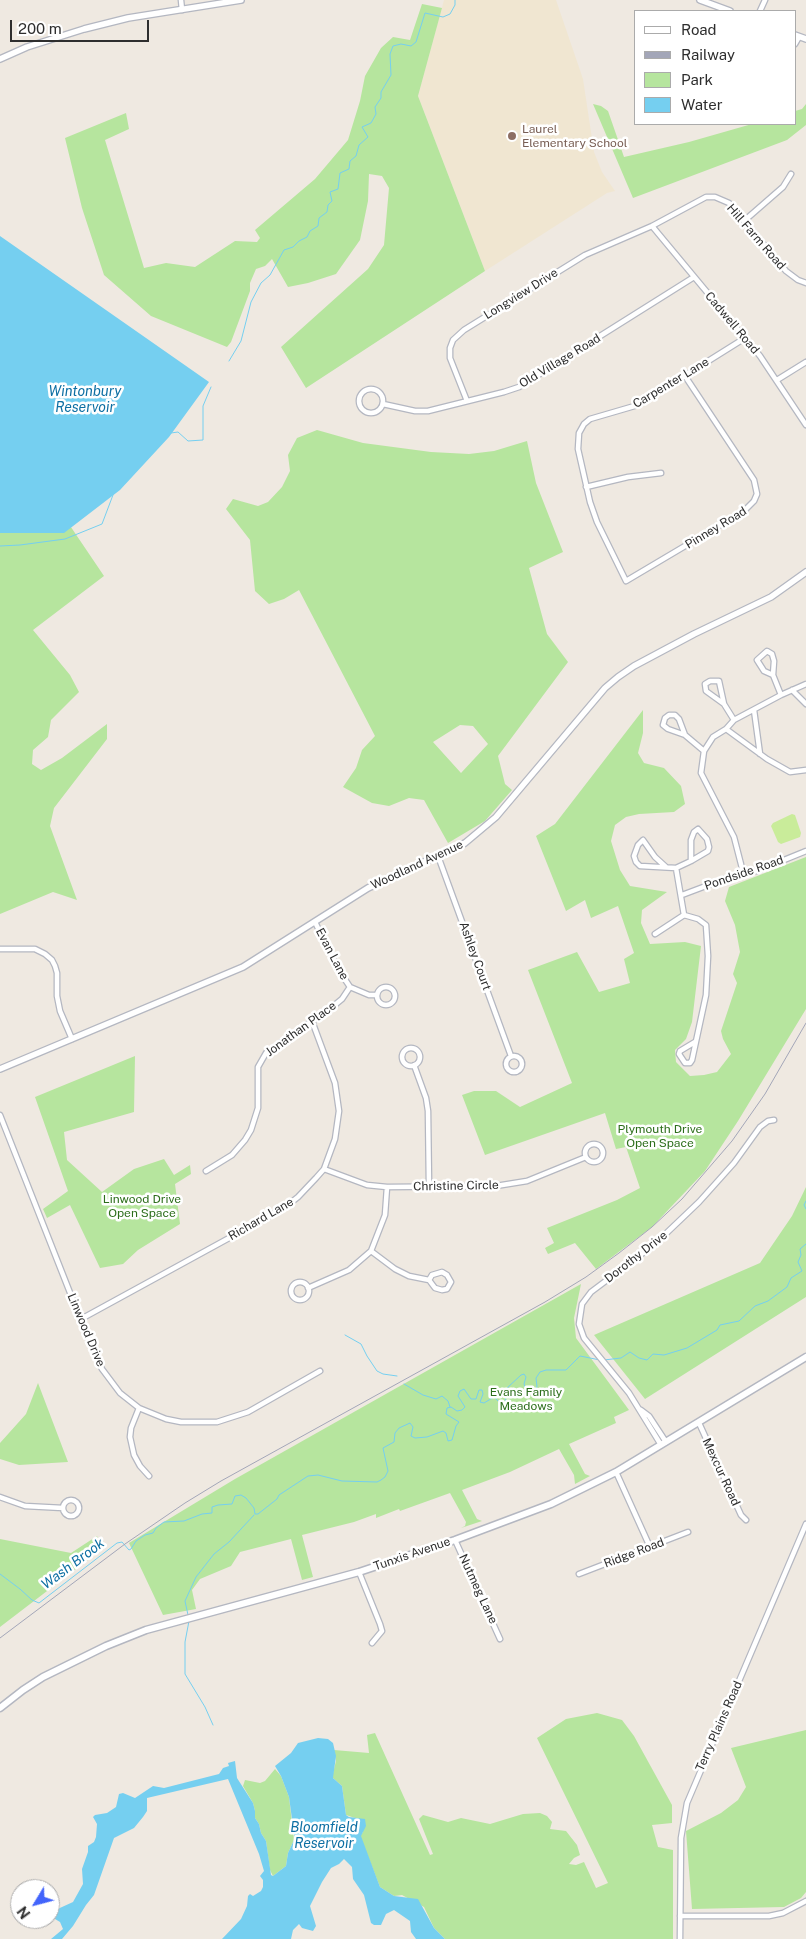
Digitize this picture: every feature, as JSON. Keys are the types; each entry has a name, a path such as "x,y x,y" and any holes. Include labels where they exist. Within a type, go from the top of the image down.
{"main road":[{"name":"Tunxis Avenue","path":"0,1708 36,1682 133,1635 188,1617 359,1572 455,1540 551,1504 616,1472 806,1357"}],"street":[{"path":"181,0 182,10"},
{"path":"0,59 27,47 84,29 128,18 241,0"},
{"path":"700,0 727,10"},
{"path":"797,36 806,39"},
{"path":"744,221 783,187 791,174"},
{"name":"Hill Farm Road","path":"652,226 706,197 715,197 729,203 786,271 798,280 806,283"},
{"name":"Cadwell Road","path":"652,226 745,338 777,380 806,425"},
{"name":"Longview Drive","path":"467,401 450,358 450,348 453,340 464,330 585,254 652,226"},
{"name":"Old Village Road","path":"382,404 415,411 428,411 504,392 530,381 694,277"},
{"name":"Carpenter Lane","path":"626,582 596,522 586,487 577,440 584,424 599,415 638,405 745,338"},
{"path":"777,380 806,362"},
{"name":"Pinney Road","path":"626,582 744,511 754,502 757,494 754,480 685,376"},
{"name":"Old Village Road","path":"374,389 382,396 382,404 378,410 370,413 366,412 360,406 359,398 363,392 374,389"},
{"path":"586,487 628,477 661,474"},
{"name":"Woodland Avenue","path":"0,1069 243,967 368,888 398,872 465,843 496,817 605,688 618,677 634,666 694,634 771,597 806,572"},
{"path":"773,675 764,671 757,660 767,650 772,654 774,661 773,675 781,695"},
{"path":"724,704 706,691 706,684 710,681 719,681 724,704 734,720"},
{"path":"743,872 734,837 701,773 704,751 713,738 726,729 734,720 806,684"},
{"path":"792,690 806,704"},
{"path":"754,710 760,754"},
{"path":"685,735 679,719 675,715 669,715 665,718 663,725 668,729 685,735 704,751"},
{"path":"726,729 760,754 790,772 806,770"},
{"path":"666,867 654,857 642,840 634,856 640,866 676,868 691,861 708,850 707,838 698,829 694,832 691,840 691,861"},
{"name":"Pondside Road","path":"682,895 743,872 757,871 806,851"},
{"name":"Ashley Court","path":"438,856 511,1056"},
{"path":"676,868 684,915"},
{"path":"655,934 684,915 698,919 706,925 706,995 692,1060 690,1063 685,1063 681,1060 680,1051 695,1042"},
{"name":"Evan Lane","path":"315,922 338,969 350,988 369,995 377,995"},
{"path":"0,949 35,949 52,960 55,966 60,1011 72,1039"},
{"name":"Evan Lane","path":"387,986 394,991 396,997 393,1002 387,1005 379,1001 377,995 379,990 387,986"},
{"name":"Jonathan Place","path":"206,1171 232,1156 251,1130 258,1108 257,1073 261,1059 271,1048 331,1008 342,999 350,988"},
{"name":"Richard Lane","path":"80,1319 284,1208 298,1197 324,1168 335,1139 339,1111 335,1083 312,1021"},
{"path":"413,1048 419,1052 419,1060 414,1065 408,1065 403,1060 403,1053 407,1049 413,1048"},
{"path":"414,1065 426,1098 428,1111 429,1186"},
{"name":"Linwood Drive","path":"0,1115 80,1319 102,1369 120,1393 139,1408 166,1419 180,1422 217,1422 248,1412 320,1372"},
{"name":"Dorothy Drive","path":"663,1444 644,1419 640,1409 584,1338 579,1324 580,1310 587,1297 678,1223 734,1163 760,1127 768,1121 774,1120"},
{"name":"Christine Circle","path":"591,1145 599,1146 603,1150 601,1159 596,1162 590,1161 586,1157 585,1151 591,1145"},
{"name":"Christine Circle","path":"324,1168 350,1180 387,1188 514,1184 527,1181 586,1157"},
{"path":"308,1288 349,1270 371,1251 380,1233 385,1215 387,1188"},
{"path":"371,1251 395,1269 409,1276 429,1280 435,1288 447,1289 451,1282 447,1274 442,1272 432,1275 429,1280"},
{"path":"139,1408 130,1428 130,1437 134,1455 140,1466 149,1476"},
{"name":"Mexcur Road","path":"699,1422 741,1515 746,1520"},
{"path":"616,1472 650,1547"},
{"path":"0,1497 25,1506 63,1508"},
{"name":"Terry Plains Road","path":"680,1939 681,1838 687,1803 806,1524"},
{"name":"Ridge Road","path":"579,1574 688,1532"},
{"name":"Nutmeg Lane","path":"455,1540 500,1639"},
{"path":"359,1572 382,1631 372,1643"},
{"path":"680,1916 769,1916 783,1913 806,1901"}],"shaded area":[{"name":"Laurel Elementary School","path":"444,0 556,0 583,79 594,152 602,172 615,191 607,193 485,271 418,96"}],"green space":[{"path":"422,4 442,8 418,96 485,271 306,388 281,347 368,269 384,245 389,188 382,176 369,174 368,201 360,240 336,274 288,287 272,259 265,266 256,269 250,283 250,291 231,342 227,347 151,316 104,275 82,208 65,138 126,113 129,129 105,140 144,268 166,263 195,267 235,241 257,242 260,238 255,230 315,179 348,140 360,101 365,76 381,48 393,37 410,40"},
{"path":"593,104 601,106 608,111 624,157 689,142 748,125 796,125 796,111 802,109 806,104 806,125 787,140 633,198"},
{"path":"317,430 363,443 431,452 469,454 494,451 527,441 536,483 563,552 529,568 547,634 568,662 498,756 505,784 512,790 485,821 448,843 424,800 409,798 389,806 372,803 343,787 356,768 362,750 375,736 299,590 284,599 269,604 255,591 250,540 226,509 233,499 258,506 268,502 282,487 290,471 288,455 297,438","holes":["460,725 473,726 488,744 461,773 433,742"]},
{"path":"0,490 54,502 104,576 33,630 70,675 79,692 51,720 48,737 33,750 32,764 41,770 62,758 107,724 107,739 54,808 50,826 77,900 53,892 0,914"},
{"name":"Plymouth Drive Open Space","path":"643,710 643,733 638,753 644,763 664,768 681,786 685,804 674,812 639,814 626,817 615,825 611,841 620,870 630,886 667,892 642,910 641,923 650,944 685,942 701,946 692,1022 686,1039 675,1050 676,1062 690,1076 704,1075 717,1072 731,1054 721,1031 737,983 733,974 740,952 735,925 725,901 729,887 806,857 806,1009 738,1121 705,1171 652,1227 596,1269 575,1243 548,1254 545,1248 554,1243 547,1228 617,1200 640,1188 626,1147 616,1149 605,1113 485,1155 462,1095 474,1091 496,1091 520,1107 572,1083 528,970 577,952 599,992 630,983 624,959 634,953 618,906 591,918 585,900 566,911 536,836 555,824"},
{"path":"792,814 795,815 801,833 800,837 781,844 778,842 771,826 773,823"},
{"name":"Linwood Drive Open Space","path":"135,1056 134,1112 64,1132 67,1160 102,1192 134,1169 164,1159 174,1175 190,1165 191,1174 175,1184 180,1224 138,1250 123,1264 100,1268 70,1205 47,1218 43,1209 68,1191 35,1097"},
{"path":"806,1187 806,1297 645,1399 594,1335 760,1263 792,1216"},
{"name":"Evans Family Meadows","path":"581,1284 574,1318 576,1338 629,1410 614,1417 616,1423 569,1444 585,1474 590,1476 575,1484 574,1475 559,1449 510,1472 462,1490 477,1519 482,1521 461,1528 465,1526 466,1522 450,1493 376,1518 376,1514 354,1522 302,1535 313,1577 302,1580 291,1539 240,1552 231,1566 200,1579 192,1590 196,1609 163,1615 129,1543 235,1479"},
{"path":"38,1383 68,1462 19,1465 0,1459 0,1443 26,1414"},
{"path":"97,1536 102,1549 0,1627 0,1539 71,1553"},
{"path":"597,1713 622,1720 634,1736 672,1805 672,1823 652,1825 658,1847 673,1850 673,1939 445,1939 434,1928 424,1907 402,1895 394,1896 380,1887 360,1836 363,1832 355,1818 346,1815 342,1786 333,1778 336,1761 334,1750 369,1753 367,1735 375,1733 430,1855 433,1854 419,1819 423,1815 448,1822 461,1818 490,1824 523,1814 540,1813 547,1816 552,1822 550,1829 566,1831 577,1845 580,1855 569,1864 576,1865 584,1862 596,1888 608,1883 537,1738 566,1719"},
{"path":"806,1730 806,1892 801,1898 784,1907 692,1909 686,1831 721,1813 738,1800 746,1787 731,1748"},
{"path":"275,1769 281,1776 289,1797 294,1840 288,1853 286,1866 273,1876 270,1870 266,1841 255,1818 253,1803 243,1786 245,1780 260,1783 265,1781"}],"water":[{"name":"Wintonbury Reservoir","path":"0,236 209,382 169,437 120,490 64,533 0,533"},
{"name":"Bloomfield Reservoir","path":"318,1738 328,1739 333,1743 336,1756 333,1778 342,1786 346,1815 365,1819 366,1826 361,1836 380,1887 394,1896 418,1899 434,1928 445,1939 416,1939 411,1932 410,1921 394,1910 386,1914 381,1925 371,1923 364,1895 353,1879 352,1867 344,1859 331,1868 310,1906 316,1926 313,1931 302,1928 299,1924 293,1930 291,1939 222,1939 241,1919 247,1906 248,1896 250,1894 253,1896 261,1891 263,1880 260,1876 264,1871 259,1854 228,1779 147,1798 147,1811 134,1828 114,1838 94,1895 73,1926 62,1939 51,1939 63,1929 60,1922 60,1908 73,1902 83,1884 82,1869 88,1852 88,1846 94,1842 96,1837 97,1824 93,1817 107,1813 116,1807 119,1794 123,1793 135,1798 153,1786 164,1788 219,1774 223,1768 229,1766 228,1763 235,1761 237,1778 253,1803 255,1818 266,1841 271,1875 273,1876 286,1866 294,1834 289,1797 275,1766 291,1753 298,1743"}],"waterway":[{"path":"229,361 241,341 251,302 261,283 270,275 284,250 293,247 318,226 319,218 327,212 328,205 332,201 330,192 338,189 340,173 349,169 350,161 356,156 359,145 368,137 362,127 371,123 376,114 375,107 381,98 381,92 391,75 390,54 393,46 401,44 411,46 416,42 425,13 443,17 450,14 455,5 455,0"},
{"path":"171,433 178,432 188,441 203,440 203,406 211,387"},
{"path":"0,546 65,539 102,524 113,495"},
{"name":"Wash Brook","path":"806,1201 804,1205 806,1209"},
{"name":"Wash Brook","path":"604,1360 621,1358 630,1352 639,1358 647,1360 653,1354 664,1355 687,1348 717,1330 720,1325 739,1321 755,1306 768,1301 787,1287 791,1278 802,1271 798,1262 801,1255 800,1249 806,1244"},
{"path":"345,1335 361,1344 377,1371 397,1376"},
{"name":"Wash Brook","path":"0,1574 32,1600 39,1603 117,1543 122,1542 129,1550 136,1541 145,1535 153,1533 164,1522 184,1521 202,1514 212,1513 212,1507 232,1504 235,1496 241,1495 246,1498 254,1508 255,1514 258,1514 277,1499 279,1495 308,1476 318,1475 342,1481 377,1482 381,1480 388,1471 383,1448 394,1442 395,1433 399,1428 410,1423 413,1427 411,1436 415,1438 427,1437 443,1431 446,1433 448,1441 452,1440 459,1422 446,1414 447,1408 451,1407 457,1411 465,1407 458,1396 460,1391 464,1389 471,1399 476,1399 479,1390 482,1390 483,1394 480,1402 484,1403 494,1397 502,1405 505,1404 507,1388 521,1375 524,1374 526,1377 525,1387 529,1390 534,1390 537,1387 536,1378 540,1372 546,1370 566,1370 580,1356 600,1360"},
{"path":"404,1384 423,1395 436,1399 442,1396 448,1401 450,1407"},
{"path":"188,1615 185,1601 196,1577 214,1554 229,1542 254,1515"},
{"path":"189,1621 185,1642 185,1674 205,1707 213,1725"}],"railway":[{"path":"0,1638 125,1544 185,1503 221,1481 545,1302 586,1277 619,1253 652,1227 682,1199 732,1141 765,1094 806,1023"}],"place":[{"name":"Laurel Elementary School","path":"512,136"}]}
